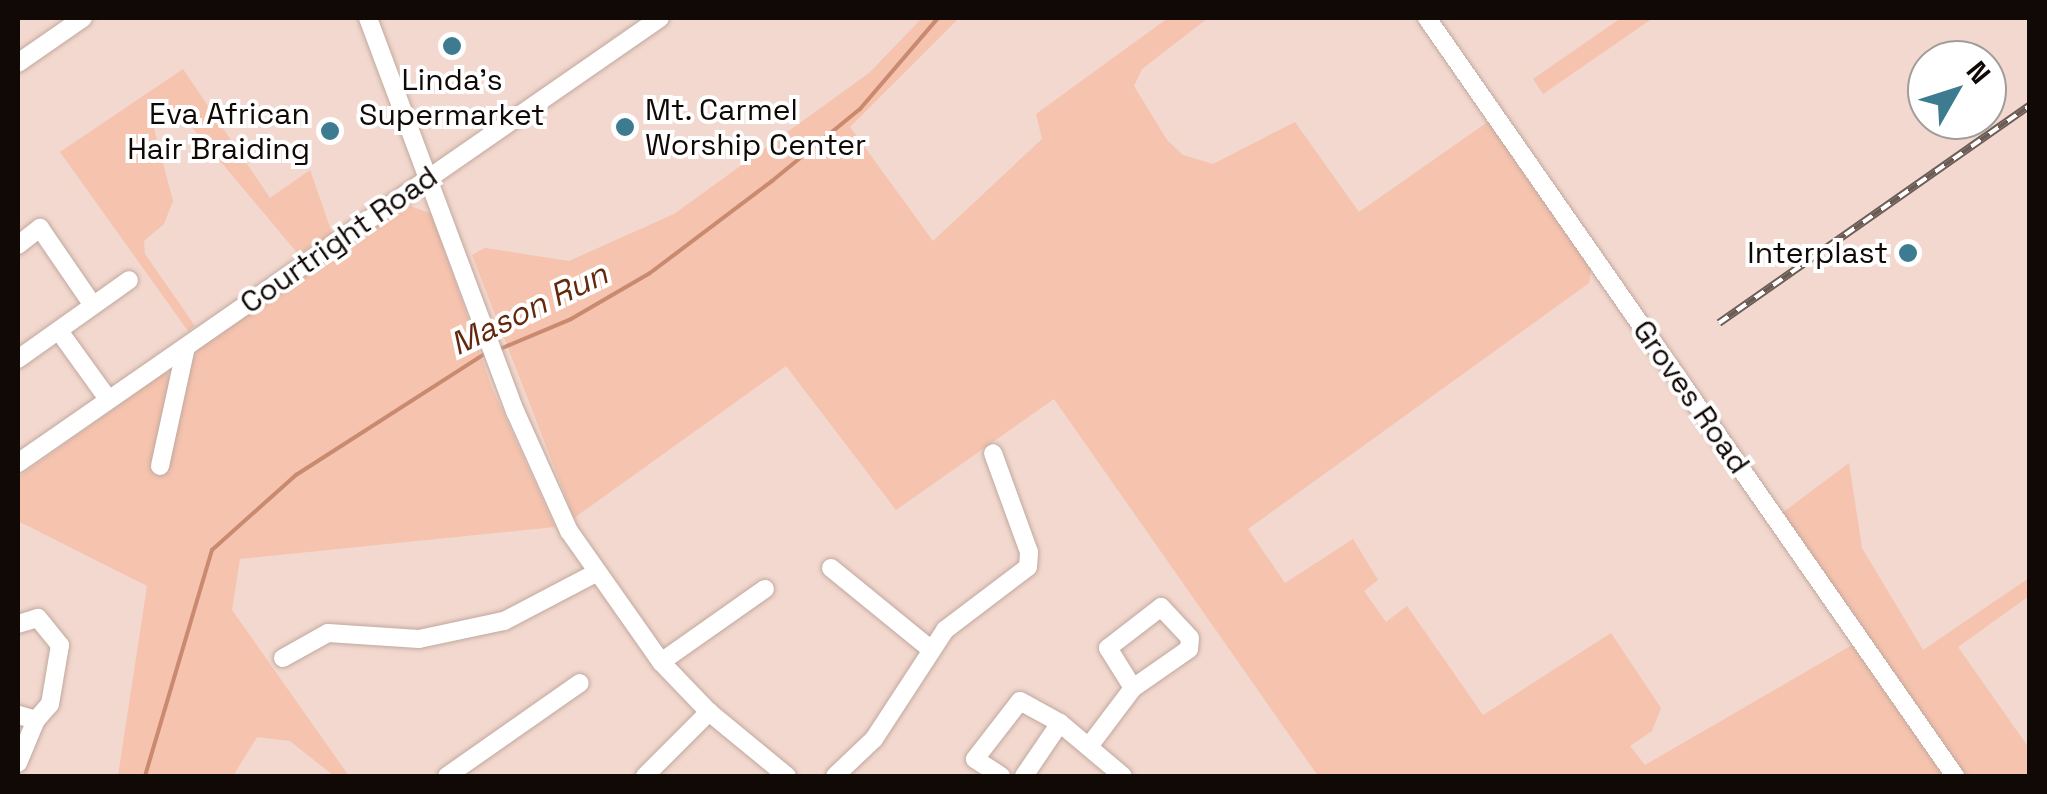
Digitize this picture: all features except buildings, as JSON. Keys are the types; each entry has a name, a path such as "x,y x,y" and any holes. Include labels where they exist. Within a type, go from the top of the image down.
{"street":[{"path":"18,63 83,18"},
{"path":"368,18 539,468 594,574 661,662 709,712 787,776"},
{"name":"Courtright Road","path":"18,463 660,18"},
{"name":"Groves Road","path":"1428,18 1955,776"},
{"path":"18,245 40,228 92,304"},
{"path":"21,348 59,331 130,280"},
{"path":"59,331 108,399"},
{"path":"160,466 186,347"},
{"path":"835,776 874,738 930,648 1028,567 1029,552 993,453"},
{"path":"830,568 930,648"},
{"path":"283,658 328,633 418,639 504,621 594,574"},
{"path":"661,662 765,589"},
{"path":"1090,745 1133,688 1189,649 1190,638 1166,608 1155,609 1110,642 1108,654 1133,688"},
{"path":"18,624 38,618 49,624 60,645 50,704 27,718 18,763"},
{"path":"447,776 580,683"},
{"path":"1001,776 975,759 1012,706 1029,702 1090,745 1124,776"},
{"path":"646,776 709,712"},
{"path":"1024,776 1060,723"}],"shaded area":[{"path":"922,18 959,18 850,127 933,241 1042,139 1036,114 1168,18 1208,18 1142,69 1134,86 1167,140 1183,155 1213,164 1295,122 1359,212 1489,121 1591,269 1589,283 1248,529 1285,583 1353,539 1378,580 1364,591 1386,622 1407,606 1483,715 1611,633 1661,708 1652,731 1630,746 1645,765 1852,645 1944,776 1318,776 1054,399 896,510 786,366 574,518 472,255 485,248 569,261 674,214 869,73"},
{"path":"1621,18 1653,18 1543,94 1533,79"},
{"path":"183,69 270,198 310,170 332,233 299,255 185,119 167,115 154,129 173,201 164,224 144,241 145,254 195,326 188,331 60,152"},
{"path":"405,204 432,214 492,388 555,527 240,559 232,610 349,776 334,776 290,741 257,737 233,776 118,776 147,586 18,521 18,477 166,372 172,380 154,475 163,474 185,372 203,342"},
{"path":"1849,463 1862,548 1923,650 2029,578 2029,596 1958,647 2029,748 2029,776 1965,776 1782,513"}],"waterway":[{"name":"Mason Run","path":"500,349 571,319 650,273 772,181 860,109 938,18"},
{"name":"Mason Run","path":"145,776 212,550 296,475 486,353"}],"railway":[{"path":"1719,323 2030,105"}],"place":[{"name":"Linda's Supermarket","path":"452,46"},
{"name":"Mt. Carmel Worship Center","path":"625,127"},
{"name":"Eva African Hair Braiding","path":"330,131"},
{"name":"Interplast","path":"1908,253"}]}
